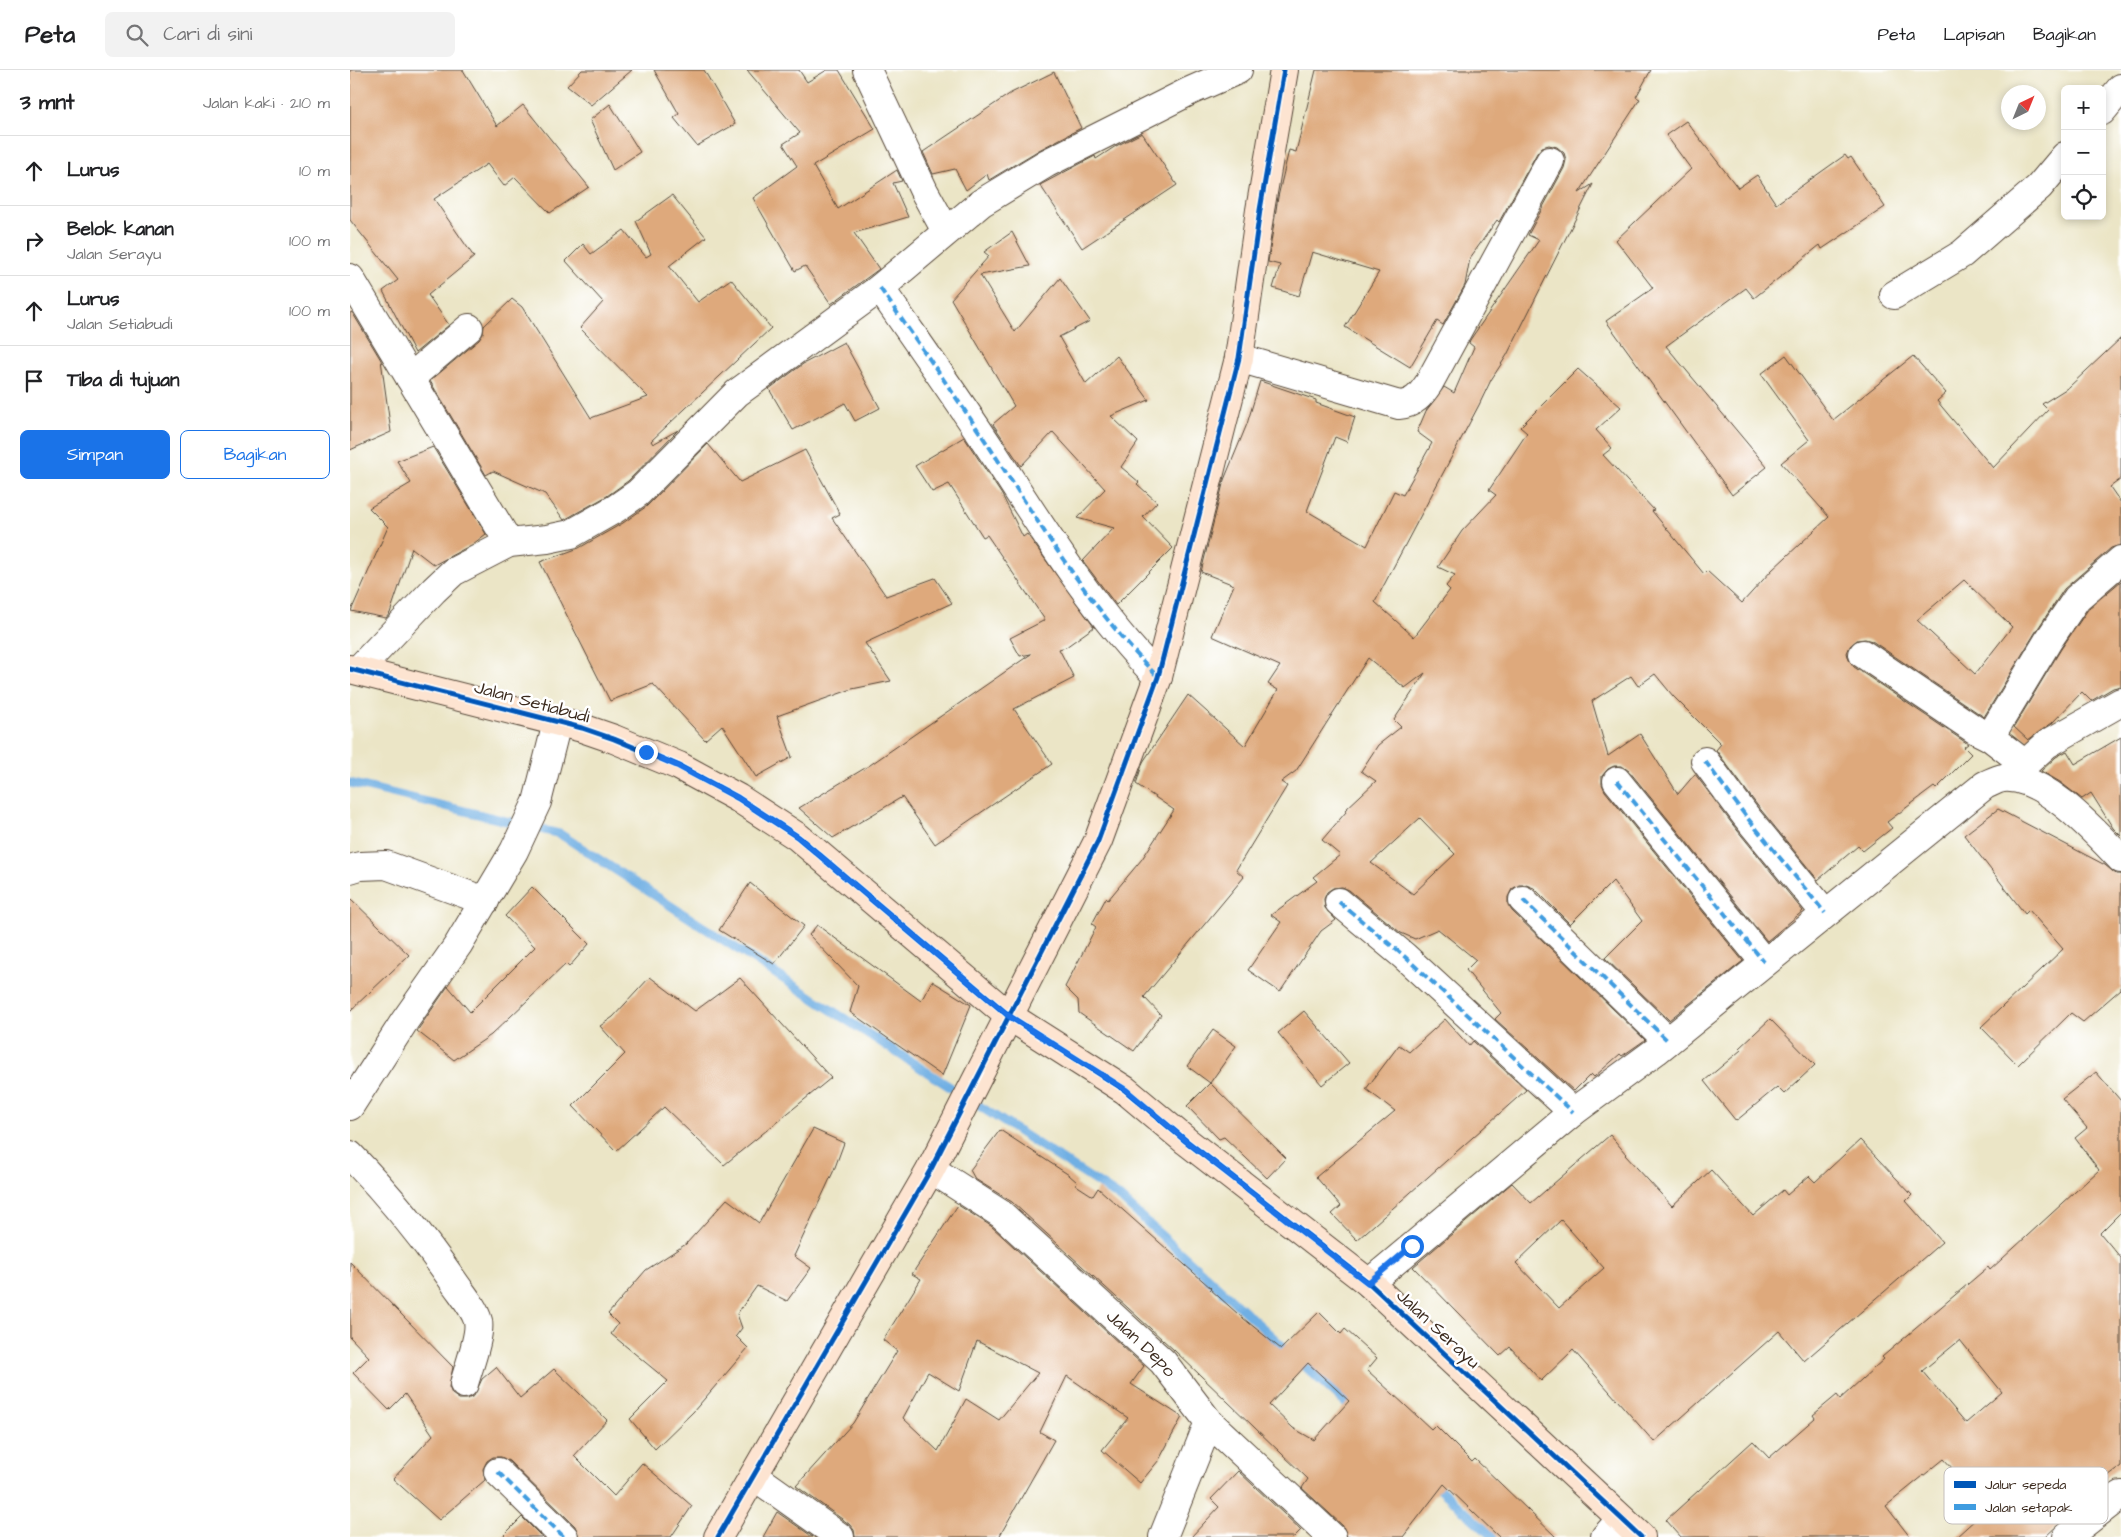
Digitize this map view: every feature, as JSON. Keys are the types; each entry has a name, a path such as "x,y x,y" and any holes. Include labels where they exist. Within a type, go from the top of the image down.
{"street":[{"path":"868,70 924,191 946,231"},
{"path":"354,670 453,572 508,543 571,534 615,510 638,493 737,392 880,288 981,203 1047,163 1190,91 1238,70"},
{"path":"718,1537 931,1169 1098,842 1158,677 1239,358 1260,210 1284,70"},
{"path":"2106,106 2121,88"},
{"path":"1239,358 1399,405 1409,404 1419,397 1430,383 1550,161"},
{"path":"1894,295 1962,254 2039,187 2061,161"},
{"path":"350,278 508,543"},
{"path":"880,288 981,434 1063,560 1127,646 1158,677"},
{"path":"410,378 469,328"},
{"path":"1990,737 2077,598 2121,560"},
{"path":"1863,654 1974,729 1990,737 2023,772 2072,810 2121,859"},
{"name":"Jalan Setiabudi","path":"354,670 582,728 614,739 678,766 738,798 798,837 1009,1016"},
{"path":"1368,1283 1573,1112 1668,1040 1985,786 2002,778 2023,772 2047,744 2121,702"},
{"path":"350,1106 485,901 514,851 537,802 557,723"},
{"path":"1704,762 1745,816 1825,913"},
{"path":"1618,781 1764,962"},
{"path":"350,868 386,866 485,901"},
{"path":"1523,900 1668,1040"},
{"path":"1339,902 1404,956 1573,1112"},
{"name":"Jalan Serayu","path":"1009,1016 1126,1090 1186,1141 1368,1283 1613,1528 1641,1537"},
{"path":"350,1155 437,1257 472,1309 478,1322 478,1331 464,1384"},
{"name":"Jalan Depo","path":"931,1169 1001,1214 1163,1362 1209,1422 1332,1537"},
{"path":"1163,1537 1209,1422"},
{"path":"498,1472 564,1537"},
{"path":"754,1476 840,1537"},
{"path":"2108,1505 2121,1495"},
{"path":"2067,1537 2084,1524"}],"building":[{"path":"350,70 463,70 497,126 523,105 589,187 550,213 515,177 504,186 487,164 434,199 474,257 428,295 449,325 415,353 383,291 398,280 350,220"},
{"path":"582,70 632,70 591,105 567,86"},
{"path":"654,70 704,70 735,124 697,146 674,118 679,114"},
{"path":"747,70 799,70 807,82 827,70 839,70 875,129 813,166 838,209 897,170 902,181 893,183 908,217 854,233 879,269 831,304 805,266 795,271 753,198 797,166 783,144 800,133"},
{"path":"1316,70 1651,70 1636,97 1640,99 1579,193 1593,184 1507,355 1491,380 1375,602 1414,637 1450,590 1446,586 1455,575 1438,567 1462,531 1496,495 1489,490 1527,433 1520,427 1578,369 1621,407 1596,430 1612,448 1603,455 1654,510 1652,511 1704,574 1707,571 1742,603 1772,570 1829,517 1781,463 1809,440 1761,374 1786,355 1833,420 1913,356 1946,393 1937,401 1993,468 2048,410 2042,404 2069,387 2121,338 2121,479 2110,487 2121,503 2121,545 2111,548 2064,589 1984,717 1872,641 1865,639 1857,640 1850,646 1847,653 1854,667 1968,744 1964,747 1971,754 1936,789 1934,787 1887,822 1892,828 1863,851 1858,846 1818,880 1757,805 1716,750 1721,744 1673,696 1655,674 1638,686 1631,676 1592,701 1608,756 1640,734 1678,794 1695,774 1733,825 1803,911 1767,941 1629,771 1622,766 1614,766 1608,769 1602,776 1602,784 1605,791 1743,961 1669,1020 1605,958 1642,921 1613,881 1570,924 1534,888 1519,885 1512,889 1508,897 1508,905 1512,911 1645,1040 1622,1056 1620,1054 1594,1077 1591,1074 1574,1091 1495,1019 1501,1013 1466,970 1476,960 1438,929 1415,939 1401,933 1349,890 1342,887 1333,888 1327,892 1324,899 1325,908 1336,920 1321,931 1280,992 1248,970 1281,922 1271,915 1317,881 1313,877 1340,855 1322,840 1346,812 1345,810 1376,781 1361,771 1378,745 1401,727 1394,720 1425,673 1405,688 1368,658 1296,771 1281,782 1287,786 1236,870 1244,877 1144,997 1161,1015 1134,1051 1079,1013 1078,1000 1065,987 1096,927 1092,924 1106,898 1108,900 1142,859 1174,810 1136,784 1143,762 1188,695 1245,746 1278,690 1268,684 1280,666 1212,636 1234,585 1201,572 1224,480 1247,424 1260,381 1316,400 1316,403 1355,417 1347,442 1335,437 1307,511 1367,546 1394,491 1403,495 1432,443 1417,432 1426,411 1444,387 1454,393 1474,347 1469,343 1470,340 1539,240 1528,235 1564,168 1566,160 1564,153 1557,147 1549,145 1542,147 1537,153 1499,222 1497,220 1470,258 1465,285 1443,325 1437,321 1410,367 1345,327 1379,272 1312,252 1299,296 1273,288 1280,265 1268,262 1278,197 1289,150 1296,152","holes":["1964,580 2012,627 1975,674 1917,620","1420,818 1455,854 1413,894 1371,863"]},
{"path":"1054,72 1081,128 1039,150 989,180 987,174 966,190 955,169 933,174 923,152 1011,93"},
{"path":"610,104 640,152 613,170 590,120"},
{"path":"1686,121 1738,188 1757,175 1776,204 1845,155 1848,159 1851,157 1885,207 1822,249 1820,245 1754,298 1746,288 1666,346 1767,467 1732,495 1606,321 1653,288 1616,240 1691,169 1666,135"},
{"path":"1142,133 1177,185 1082,248 1040,185 1095,156 1096,159"},
{"path":"672,195 706,237 669,266 698,302 731,279 771,328 651,441 653,444 678,430 628,481 607,496 564,520 545,494 493,471 486,475 430,381 479,340 483,334 484,326 512,299 522,307 591,418 648,397 580,328 603,302 566,261 583,244 591,254 624,230 646,257 651,254 636,221"},
{"path":"1012,232 1030,266 980,275 1015,332 1060,278 1090,321 1059,337 1086,384 1117,356 1149,400 1111,416 1138,442 1121,467 1139,482 1137,484 1157,502 1143,517 1173,548 1116,605 1083,561 1114,528 1077,518 1105,489 1053,432 1021,466 993,424 1014,406 951,299 989,256 984,252"},
{"path":"352,312 381,360 391,432 350,450 350,313"},
{"path":"844,342 880,408 855,421 845,403 793,430 769,389 803,364"},
{"path":"964,437 1002,495 1023,537 1027,534 1094,627 1066,647 1059,649 1074,678 1014,709 1052,764 935,844 902,797 833,838 799,808 870,765 1031,654 1020,656 1010,638 1045,620 987,535 983,537 949,484 932,492 915,466"},
{"path":"708,444 740,482 805,450 840,514 832,518 886,596 935,578 952,603 865,643 891,681 852,689 777,716 792,757 756,777 722,725 705,740 653,684 610,701 540,562 579,548 623,523 647,506"},
{"path":"433,447 486,534 473,544 434,565 412,548 390,613 386,618 351,611 388,527 369,508 411,483 397,461"},
{"path":"2121,581 2121,686 2113,688 2091,701 2082,692 2052,723 2028,740 2014,727 2061,649 2089,608"},
{"path":"2121,737 2121,836 2113,828 2091,793 2082,799 2060,782 2041,771 2056,757 2067,751 2075,764"},
{"path":"1998,809 2105,865 2116,874 2121,874 2121,989 2083,1022 2071,1013 2018,1065 1981,1027 2063,949 2029,910 2025,914 1964,835"},
{"path":"750,883 804,926 774,964 719,930"},
{"path":"532,887 589,944 569,967 566,964 491,1035 454,1060 417,1031 448,986 470,1012 535,947 505,916"},
{"path":"350,898 409,955 350,1011"},
{"path":"817,925 921,1001 932,981 971,1005 942,1076 850,1012 858,986 809,935"},
{"path":"650,977 695,1011 740,978 831,1078 724,1165 664,1107 616,1151 573,1106 625,1054 600,1026 613,1017"},
{"path":"1304,1011 1349,1063 1322,1085 1278,1033"},
{"path":"1445,1019 1469,1046 1473,1041 1526,1090 1357,1240 1332,1214 1341,1206 1316,1177 1395,1111 1366,1089 1399,1045 1409,1052"},
{"path":"1770,1019 1815,1065 1784,1094 1777,1087 1736,1121 1704,1081 1741,1050 1739,1048"},
{"path":"1213,1030 1236,1046 1210,1083 1187,1066"},
{"path":"2096,1072 2121,1101 2121,1212 2100,1233 2121,1258 2121,1466 2108,1476 2108,1467 1951,1467 1944,1459 1886,1506 1910,1537 1681,1537 1666,1520 1753,1441 1769,1458 1815,1418 1813,1415 1837,1395 1840,1399 1884,1359 1882,1357 1988,1267 1990,1270 2099,1170 2075,1138 2087,1128 2062,1099","holes":["1960,1340 2002,1392 1966,1423 1922,1371"]},
{"path":"1210,1083 1286,1158 1267,1178 1224,1137 1219,1139 1187,1106"},
{"path":"813,1129 844,1143 834,1170 794,1256 811,1268 787,1301 757,1286 737,1314 742,1328 736,1336 748,1348 693,1412 655,1449 630,1419 668,1381 611,1334 618,1324 608,1314 646,1270 686,1244 727,1199 759,1223"},
{"path":"1000,1130 1069,1175 1077,1182 1076,1185 1093,1196 1098,1188 1238,1314 1281,1349 1319,1312 1341,1334 1345,1329 1377,1358 1367,1370 1431,1429 1435,1425 1472,1462 1475,1459 1556,1537 1499,1537 1444,1484 1403,1537 1347,1537 1343,1526 1302,1488 1308,1479 1174,1350 1012,1202 975,1179 970,1170","holes":["1308,1363 1349,1401 1314,1440 1293,1428 1269,1405"]},
{"path":"1610,1135 1625,1155 1672,1206 1711,1170 1753,1216 1783,1190 1787,1195 1809,1176 1815,1182 1860,1140 1912,1195 1906,1201 1942,1242 1804,1361 1779,1331 1654,1442 1573,1350 1541,1381 1510,1347 1500,1356 1413,1267 1512,1183 1531,1203","holes":["1561,1220 1604,1268 1559,1308 1516,1263"]},
{"path":"958,1205 991,1226 1144,1366 1131,1384 1182,1417 1159,1460 1140,1483 1102,1450 1128,1418 1067,1376 1040,1432 1054,1440 999,1537 855,1537 854,1530 849,1524 796,1486 853,1423 897,1351 883,1340 921,1279 912,1274","holes":["977,1341 1038,1373 999,1420 966,1399 938,1451 903,1418 928,1372 959,1391"]},
{"path":"350,1262 453,1367 449,1387 452,1394 459,1399 467,1399 474,1396 482,1379 496,1367 520,1398 554,1369 607,1420 574,1456 614,1496 642,1463 692,1506 671,1537 579,1537 575,1526 509,1461 501,1457 493,1457 487,1461 483,1469 485,1480 439,1520 393,1479 433,1435 405,1394 389,1410 353,1373 369,1357 350,1337"},
{"path":"1238,1471 1301,1530 1294,1537 1191,1537 1219,1507 1211,1499"},
{"path":"777,1512 813,1537 763,1537"},
{"path":"522,1517 542,1537 502,1537"},
{"path":"1970,1524 2059,1524 2045,1537 1956,1537"}],"waterway":[{"path":"350,783 560,834 1118,1196 1355,1412"},
{"path":"1432,1482 1493,1537"}],"marked path":[{"path":"880,288 980,433 1070,570 1134,652 1158,677"},
{"path":"1705,761 1745,815 1825,913"},
{"path":"1617,781 1764,962"},
{"path":"1523,900 1668,1041"},
{"path":"1339,902 1404,956 1573,1112"},
{"path":"498,1472 564,1537"}],"cycle path":[{"path":"718,1537 931,1169 1098,841 1158,677 1239,358 1260,210 1284,70"},
{"path":"350,669 582,728 614,739 679,766 738,798 798,837 1009,1016 1125,1090 1186,1141 1369,1283 1641,1537"}],"route":[{"path":"646,752 678,766 738,798 798,837 1009,1016 1126,1090 1186,1141 1368,1283 1412,1246"}]}
